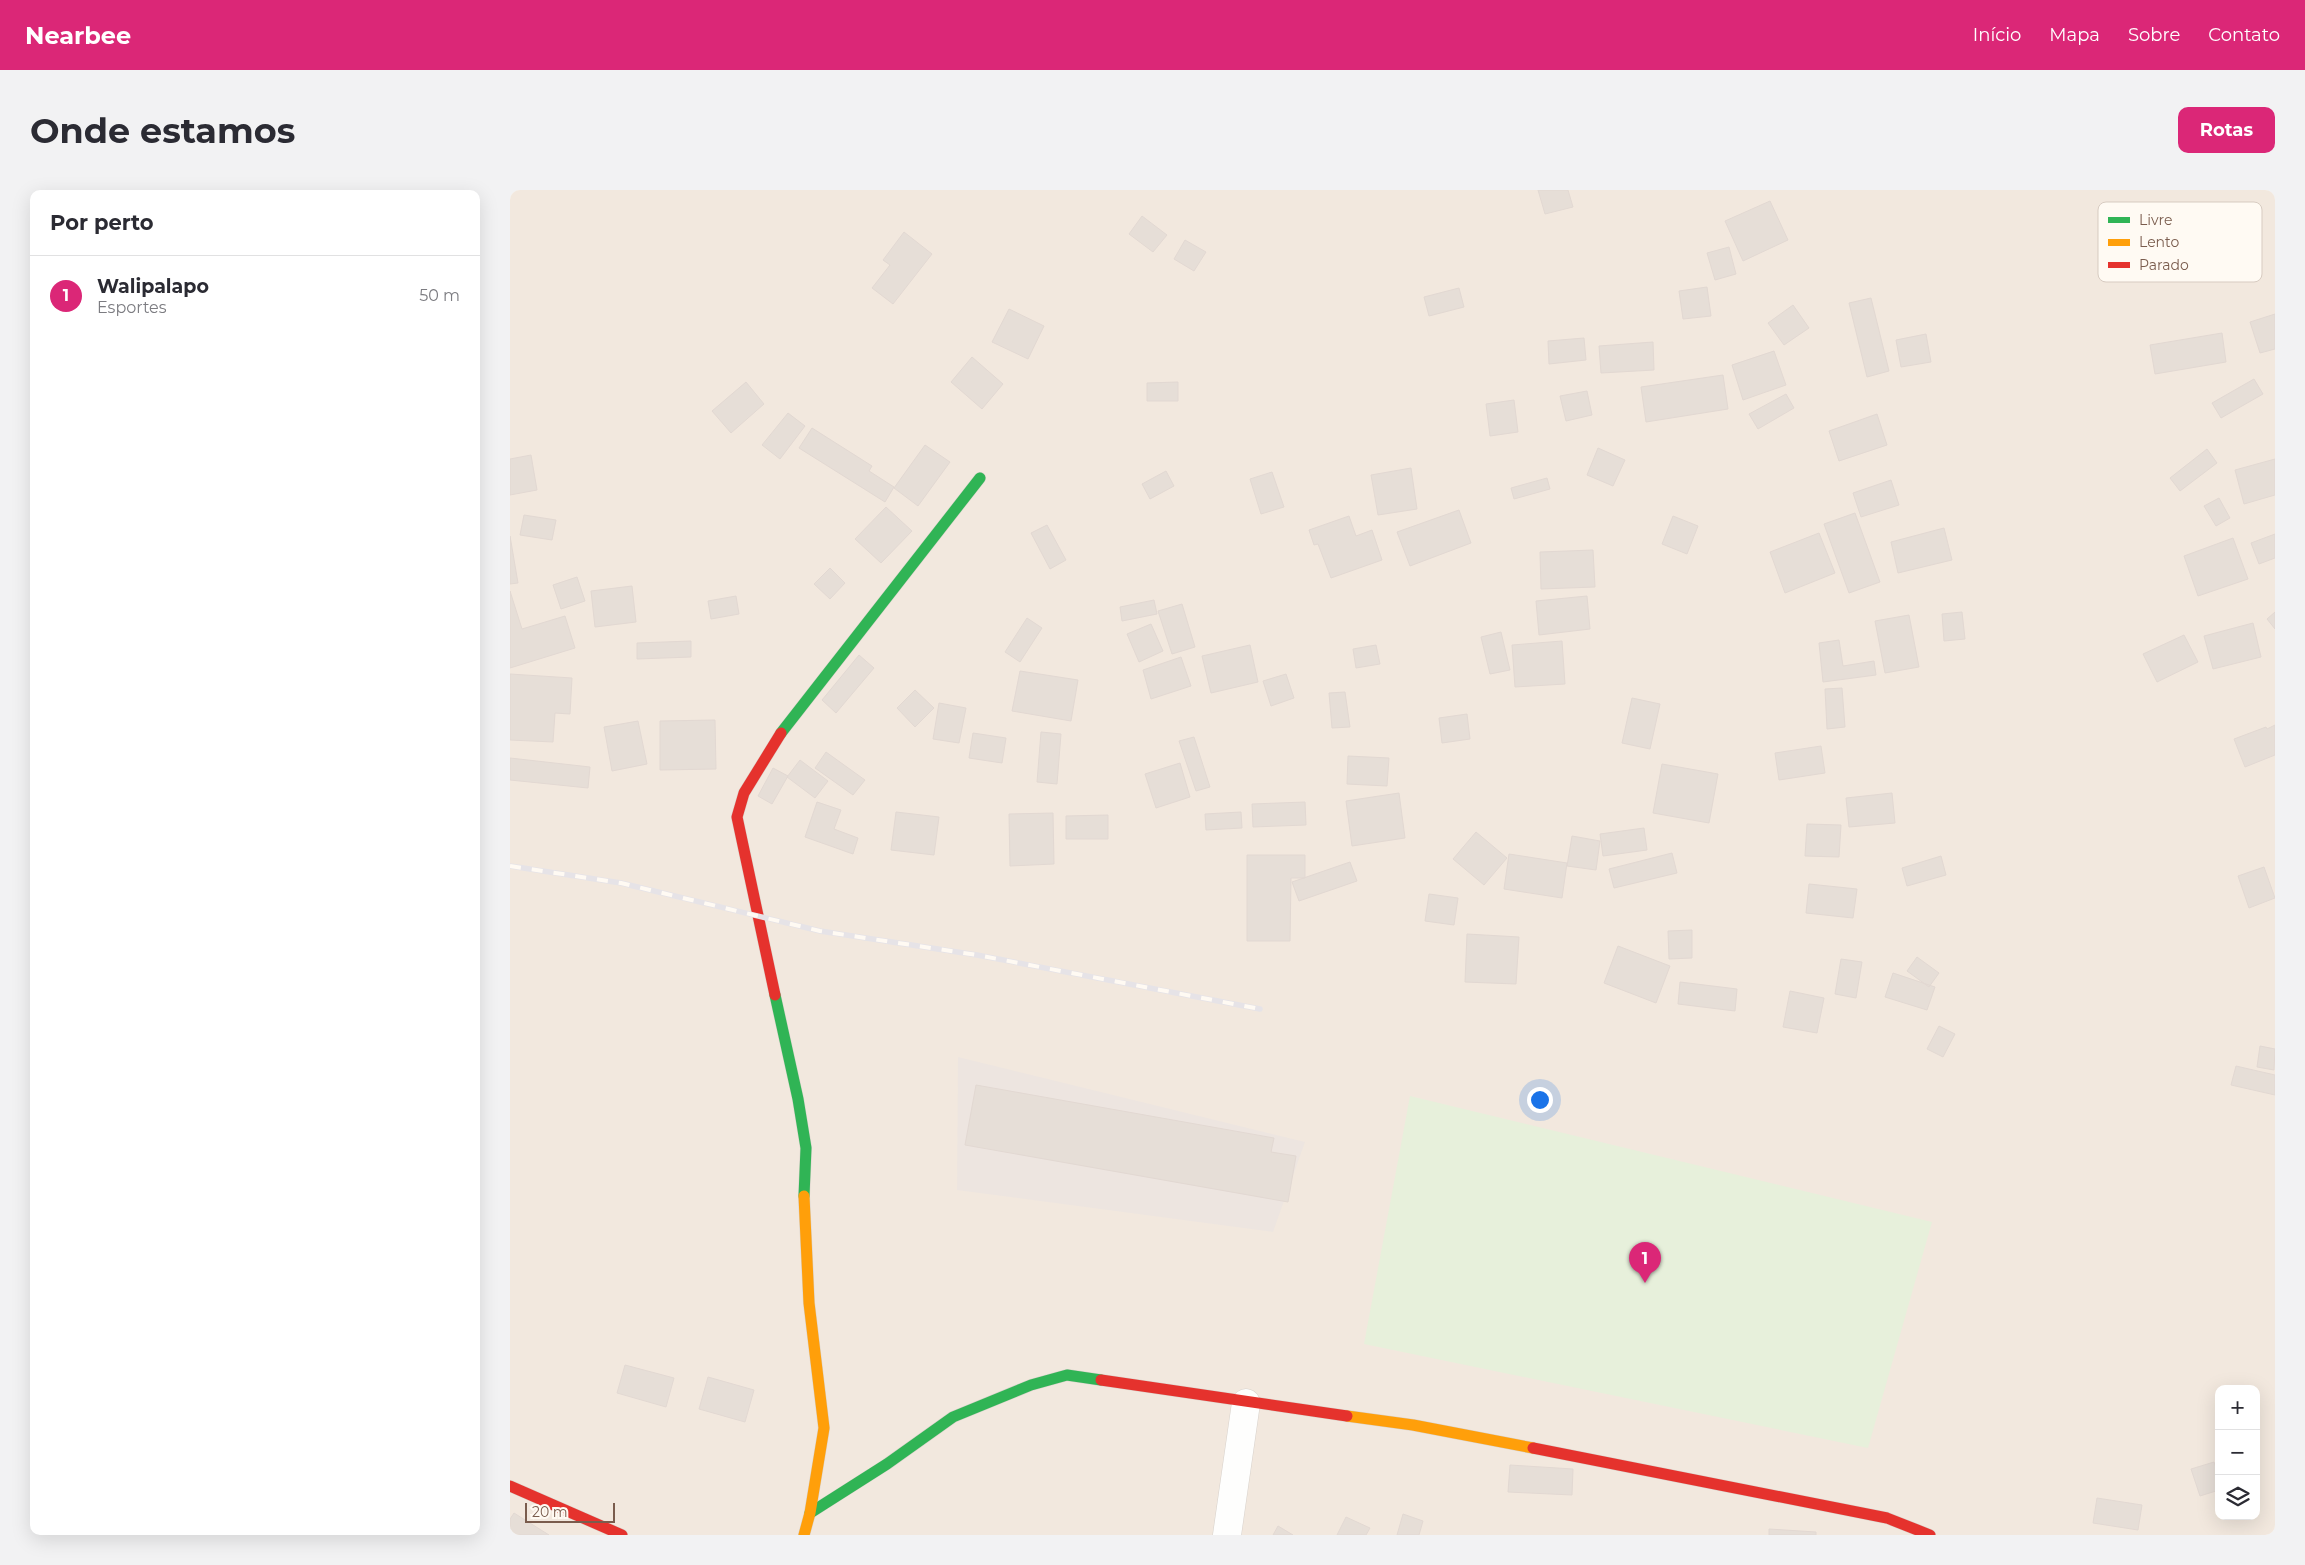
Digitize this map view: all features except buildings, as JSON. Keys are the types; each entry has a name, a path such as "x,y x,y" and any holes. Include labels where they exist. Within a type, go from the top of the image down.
{"street":[{"path":"804,1535 810,1513 824,1428 810,1303 804,1192 806,1148 791,1064 737,817 744,793 787,722 980,478"},
{"path":"810,1513 888,1464 953,1417 1031,1385 1067,1375 1246,1403 1413,1425 1887,1518 1930,1535"},
{"path":"1227,1535 1246,1403"},
{"path":"510,1486 622,1535"}],"shaded area":[{"path":"510,190 2275,190 2275,1535 510,1535"},
{"path":"958,1057 1305,1142 1273,1232 957,1190"}],"green space":[{"path":"1410,1096 1932,1222 1868,1448 1364,1344"}],"railway":[{"path":"510,866 621,883 820,931 977,955 1260,1009"}],"traffic: fast":[{"path":"781,733 980,478"},
{"path":"775,995 798,1099 806,1148 804,1196"},
{"path":"810,1513 887,1464 953,1417 1031,1385 1067,1375 1101,1380"}],"traffic: slow":[{"path":"804,1196 809,1303 824,1428 810,1513 804,1535"},
{"path":"1347,1416 1413,1425 1533,1448"}],"traffic: jam":[{"path":"775,995 737,817 744,793 781,733"},
{"path":"1101,1380 1347,1416"},
{"path":"1533,1448 1887,1518 1930,1535"},
{"path":"510,1486 622,1535"}],"place":[{"name":"Walipalapo","path":"1645,1283"}]}
